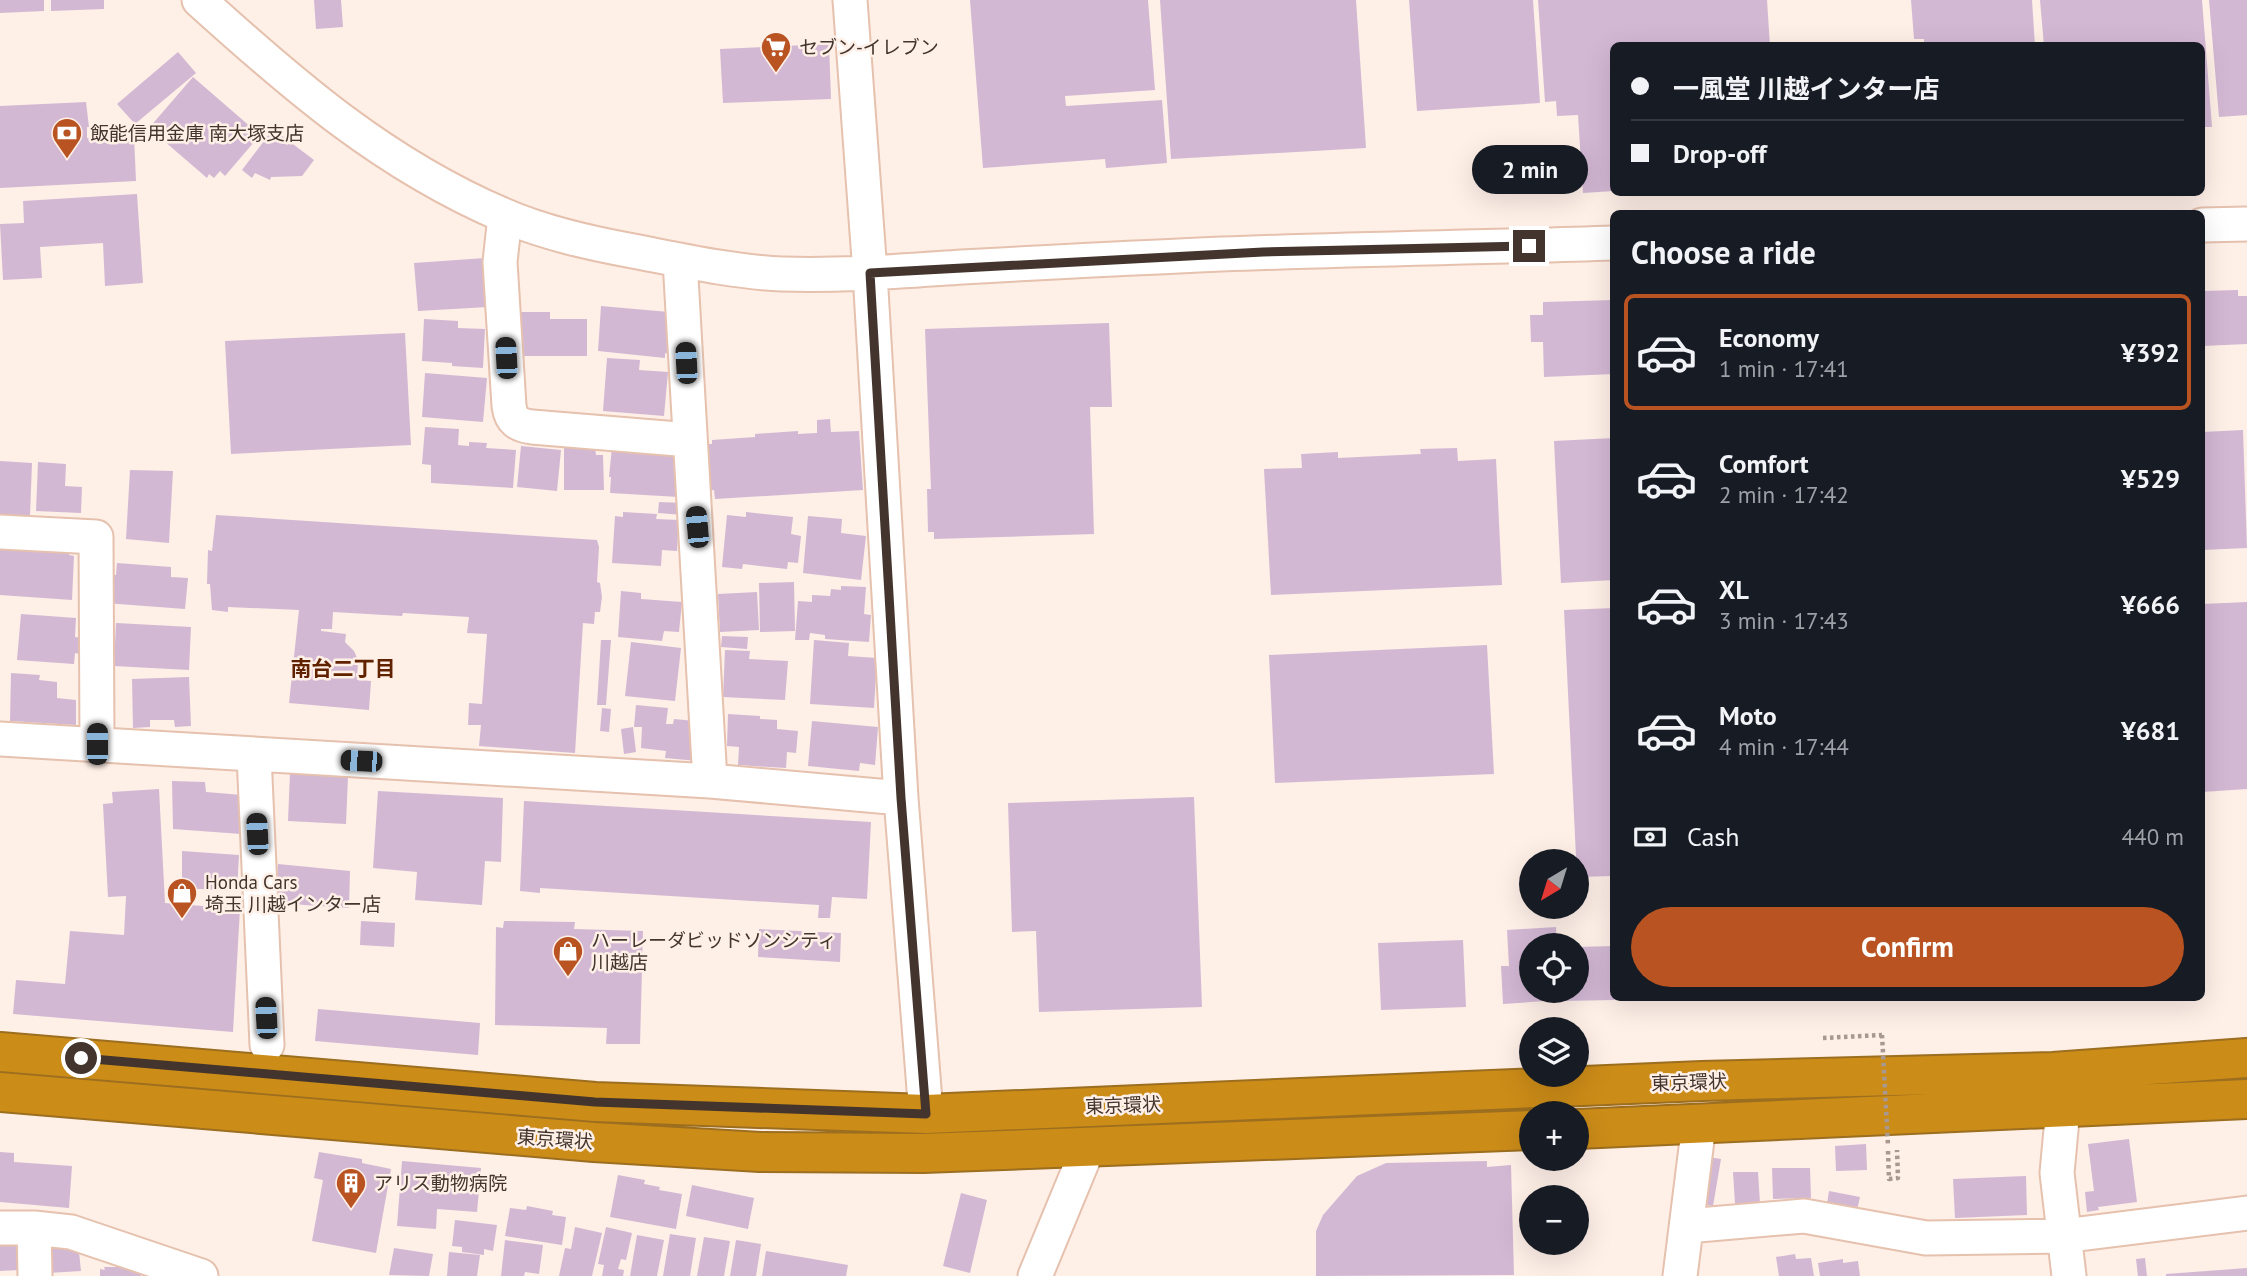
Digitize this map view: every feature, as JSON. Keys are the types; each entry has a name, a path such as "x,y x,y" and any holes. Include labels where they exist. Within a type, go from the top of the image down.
{"highway":[{"name":"東京環状","path":"0,1052 595,1102 926,1114 1702,1081 2053,1072 2247,1058"},
{"name":"東京環状","path":"0,1092 567,1140 760,1152 923,1153 1519,1130"},
{"path":"1589,1129 2247,1099"}],"street":[{"path":"199,0 281,74 331,114 394,158 505,216 601,245 680,260 778,274 870,273 1263,252 1610,243"},
{"path":"850,0 870,273 901,798 926,1114"},
{"path":"505,216 500,262 509,406 513,420 521,426 690,440"},
{"path":"2205,225 2247,224"},
{"path":"680,260 710,780"},
{"path":"0,532 96,537 97,744"},
{"path":"0,739 710,780 901,798"},
{"path":"254,755 267,1045"},
{"path":"2063,1108 2057,1173 2069,1276"},
{"path":"1680,1276 1699,1124"},
{"path":"1035,1276 1088,1148"},
{"path":"1687,1226 1804,1216 1926,1238 2063,1236 2247,1213"},
{"path":"0,1228 71,1232 156,1268 201,1276"},
{"path":"34,1228 35,1276"}],"path":[{"path":"1820,1038 1882,1035 1889,1178 1898,1178 1897,1146"}],"building":[{"path":"0,0 44,0 44,11 0,13"},
{"path":"51,0 104,0 104,9 51,11"},
{"path":"314,0 341,0 343,27 316,29"},
{"path":"970,0 1148,0 1155,90 1065,96 1066,106 1162,100 1167,163 1106,168 1105,159 983,168"},
{"path":"1160,0 1356,0 1366,148 1171,159"},
{"path":"1409,0 1533,0 1540,103 1417,111"},
{"path":"1538,0 1767,0 1770,42 1610,42 1610,191 1583,193 1578,115 1557,116 1556,101 1545,102"},
{"path":"1911,0 2032,0 2035,42 1924,42 1924,39 1914,39"},
{"path":"2040,0 2202,0 2212,127 2205,127 2205,42 2044,42"},
{"path":"2209,0 2247,0 2247,115 2219,117"},
{"name":"セブン-イレブン","path":"829,44 831,99 723,103 720,49"},
{"path":"178,52 196,73 135,124 117,104"},
{"path":"193,77 260,135 225,176 220,171 214,178 209,174 207,178 149,128"},
{"name":"飯能信用金庫 南大塚支店","path":"86,102 89,127 87,138 134,136 136,181 0,188 0,106"},
{"path":"273,129 314,160 302,176 271,177 270,180 255,173 252,178 242,170"},
{"path":"137,194 143,283 105,286 103,243 40,247 42,278 3,280 0,224 24,223 23,201"},
{"path":"485,258 488,307 418,311 414,263"},
{"path":"2238,290 2238,296 2247,296 2247,344 2205,346 2205,291"},
{"path":"1610,300 1610,374 1544,377 1543,342 1531,342 1530,315 1543,315 1543,302"},
{"path":"601,306 669,312 667,337 672,337 670,354 665,353 665,358 598,351"},
{"path":"520,312 550,312 550,319 587,319 587,356 520,356"},
{"path":"424,319 458,321 458,328 485,329 483,368 422,361"},
{"path":"1109,323 1112,407 1090,407 1094,534 934,539 934,532 928,532 927,489 931,489 925,329"},
{"path":"405,333 411,445 231,454 225,341"},
{"path":"607,358 640,360 639,370 668,372 664,416 603,411"},
{"path":"425,373 487,378 483,422 422,417"},
{"path":"830,419 831,432 859,431 863,490 715,499 714,490 707,491 704,444 712,444 712,440 755,437 755,434 798,431 798,434 817,433 817,420"},
{"path":"425,427 459,429 458,445 469,446 469,442 487,443 486,448 516,450 513,488 431,483 431,465 422,464"},
{"path":"2243,430 2247,548 2205,550 2205,432"},
{"path":"1610,438 1610,580 1561,583 1554,441"},
{"path":"521,446 561,450 557,491 517,487"},
{"path":"595,446 596,455 603,455 604,490 564,490 564,447"},
{"path":"612,447 684,452 679,497 610,493"},
{"path":"1457,448 1458,461 1496,459 1502,585 1271,595 1264,469 1302,468 1301,454 1338,452 1338,458 1421,454 1420,449"},
{"path":"0,461 32,463 30,516 0,514"},
{"path":"38,462 66,464 65,486 82,487 81,513 36,511"},
{"path":"130,470 173,471 169,543 126,539"},
{"path":"659,502 684,503 684,515 658,513"},
{"path":"623,512 657,514 656,519 679,520 677,551 662,550 661,566 612,563 615,516 623,517"},
{"path":"746,512 793,517 791,534 801,536 798,563 788,562 787,569 743,564 742,569 722,567 727,515 746,517"},
{"path":"216,515 597,540 597,582 600,583 602,597 600,612 595,612 594,624 583,623 575,753 479,746 481,725 468,725 469,703 482,704 487,634 467,633 469,617 333,612 332,629 321,631 346,634 345,642 358,660 357,680 371,681 369,710 289,703 299,610 228,607 228,612 212,610 210,584 207,584 208,550 212,551"},
{"path":"808,516 842,519 841,533 866,536 861,580 803,573"},
{"path":"0,548 69,553 74,556 72,600 0,595"},
{"path":"117,563 171,567 171,577 188,578 185,609 105,603 107,574 116,575"},
{"path":"794,582 795,631 760,632 759,583"},
{"path":"841,586 866,587 864,614 871,615 869,642 825,639 825,635 810,633 809,640 795,640 798,601 812,602 812,595 830,596 831,589 841,590"},
{"path":"621,591 641,593 641,599 682,602 679,632 664,631 662,641 618,637"},
{"path":"757,592 759,630 720,632 718,594"},
{"path":"2247,602 2247,789 2205,792 2205,604"},
{"path":"1610,608 1610,876 1589,877 1589,849 1576,849 1564,610"},
{"path":"21,614 76,618 75,637 82,638 80,654 75,653 74,664 17,660"},
{"path":"116,623 191,627 189,670 114,666"},
{"path":"722,636 748,637 747,649 721,647"},
{"path":"601,640 611,640 606,705 597,705"},
{"path":"814,640 849,643 848,656 877,658 874,708 810,704"},
{"path":"631,642 681,648 675,701 625,696"},
{"path":"1487,645 1494,774 1275,783 1269,655"},
{"path":"725,650 750,651 749,659 788,661 785,700 723,697"},
{"path":"11,673 40,675 39,680 57,682 57,698 76,700 76,725 10,721"},
{"path":"189,677 191,726 175,727 174,720 150,720 150,727 133,728 132,679"},
{"path":"636,705 668,708 666,724 673,724 674,719 695,721 698,761 665,758 666,751 641,748 642,727 634,727"},
{"path":"602,708 611,709 609,732 600,731"},
{"path":"728,714 777,720 777,729 798,731 796,753 787,752 786,768 738,765 739,747 727,746"},
{"path":"812,721 878,727 875,765 860,763 859,771 808,766"},
{"path":"633,727 636,752 624,754 621,729"},
{"path":"290,773 348,777 346,824 288,821"},
{"path":"172,781 205,782 206,792 242,795 241,834 173,829"},
{"name":"Honda Cars 埼玉 川越インター店","path":"159,789 165,903 240,909 233,1032 13,1014 16,980 65,984 70,931 124,935 126,896 108,897 103,804 113,803 112,792"},
{"path":"378,791 503,798 501,862 485,861 482,905 415,900 417,872 373,868"},
{"path":"1194,797 1202,1007 1039,1012 1036,931 1012,932 1008,803"},
{"path":"524,801 871,822 867,899 832,897 830,918 818,918 819,905 540,888 540,893 520,891"},
{"path":"182,851 239,855 237,891 182,888"},
{"path":"278,864 350,871 349,908 276,903"},
{"path":"361,921 395,923 394,947 360,945"},
{"name":"ハーレーダビッドソンシティ 川越店","path":"504,921 575,922 574,929 643,931 640,1044 606,1044 607,1028 495,1025 496,927 503,928"},
{"path":"1556,927 1556,933 1519,933 1519,1003 1503,1004 1501,966 1509,966 1507,930"},
{"path":"759,929 841,933 840,962 758,957"},
{"path":"1463,940 1466,1007 1381,1010 1378,943"},
{"path":"1610,946 1610,1000 1589,1000 1589,947"},
{"path":"318,1009 480,1023 478,1055 315,1041"},
{"path":"2129,1139 2137,1202 2098,1207 2099,1210 2087,1212 2085,1192 2094,1191 2088,1144"},
{"path":"1866,1144 1867,1170 1836,1171 1835,1146"},
{"path":"0,1152 14,1153 14,1162 72,1166 69,1208 0,1202"},
{"name":"アリス動物病院","path":"319,1152 362,1159 362,1163 391,1169 376,1253 312,1241 323,1180 314,1178"},
{"path":"1708,1157 1721,1159 1713,1206 1701,1204"},
{"path":"402,1161 481,1168 477,1212 437,1209 436,1229 397,1226"},
{"path":"1487,1161 1487,1167 1511,1165 1514,1275 1316,1276 1316,1231 1323,1215 1357,1176 1386,1163"},
{"path":"1772,1168 1810,1168 1811,1198 1773,1199"},
{"path":"1733,1172 1758,1172 1760,1203 1735,1204"},
{"path":"618,1175 645,1180 644,1184 660,1187 659,1190 682,1194 676,1229 610,1217"},
{"path":"2026,1176 2027,1215 1955,1218 1953,1179"},
{"path":"692,1185 754,1198 748,1229 686,1216"},
{"path":"1829,1191 1860,1197 1857,1210 1827,1204"},
{"path":"961,1193 987,1200 970,1273 943,1266"},
{"path":"527,1206 553,1211 552,1215 566,1217 562,1245 505,1236 510,1208 526,1210"},
{"path":"455,1220 497,1225 493,1251 484,1249 484,1255 462,1252 462,1247 452,1246"},
{"path":"575,1227 602,1233 592,1276 559,1276 565,1248 571,1249"},
{"path":"606,1227 632,1233 626,1260 621,1259 618,1269 624,1270 623,1276 602,1276 604,1265 598,1264"},
{"path":"670,1234 696,1238 690,1276 663,1276"},
{"path":"637,1235 664,1240 657,1276 630,1276"},
{"path":"704,1237 730,1241 724,1276 697,1276"},
{"path":"505,1240 543,1245 539,1274 525,1272 524,1276 501,1276"},
{"path":"736,1240 761,1244 756,1276 730,1276"},
{"path":"18,1245 19,1270 0,1271 0,1246"},
{"path":"47,1248 78,1249 81,1271 48,1273"},
{"path":"394,1248 433,1254 429,1276 389,1275"},
{"path":"766,1251 848,1265 846,1276 762,1276"},
{"path":"449,1252 480,1255 477,1276 447,1276"},
{"path":"1795,1254 1796,1259 1811,1258 1814,1276 1779,1276 1776,1257"},
{"path":"2145,1258 2147,1276 2138,1276 2136,1259"},
{"path":"1843,1259 1843,1263 1858,1261 1860,1276 1820,1276 1818,1263"},
{"path":"104,1267 141,1267 141,1276 100,1276 100,1269 105,1270"},
{"path":"2247,1268 2247,1276 2166,1276 2166,1274"}],"place":[{"name":"セブン-イレブン","path":"776,74"},
{"name":"飯能信用金庫 南大塚支店","path":"67,160"},
{"name":"Honda Cars 埼玉 川越インター店","path":"182,920"},
{"name":"ハーレーダビッドソンシティ 川越店","path":"568,978"},
{"name":"アリス動物病院","path":"351,1210"}],"district":[{"name":"南台二丁目","path":"343,669"}],"route":[{"path":"81,1058 595,1102 926,1114 901,798 870,273 1263,252 1529,246"}]}
